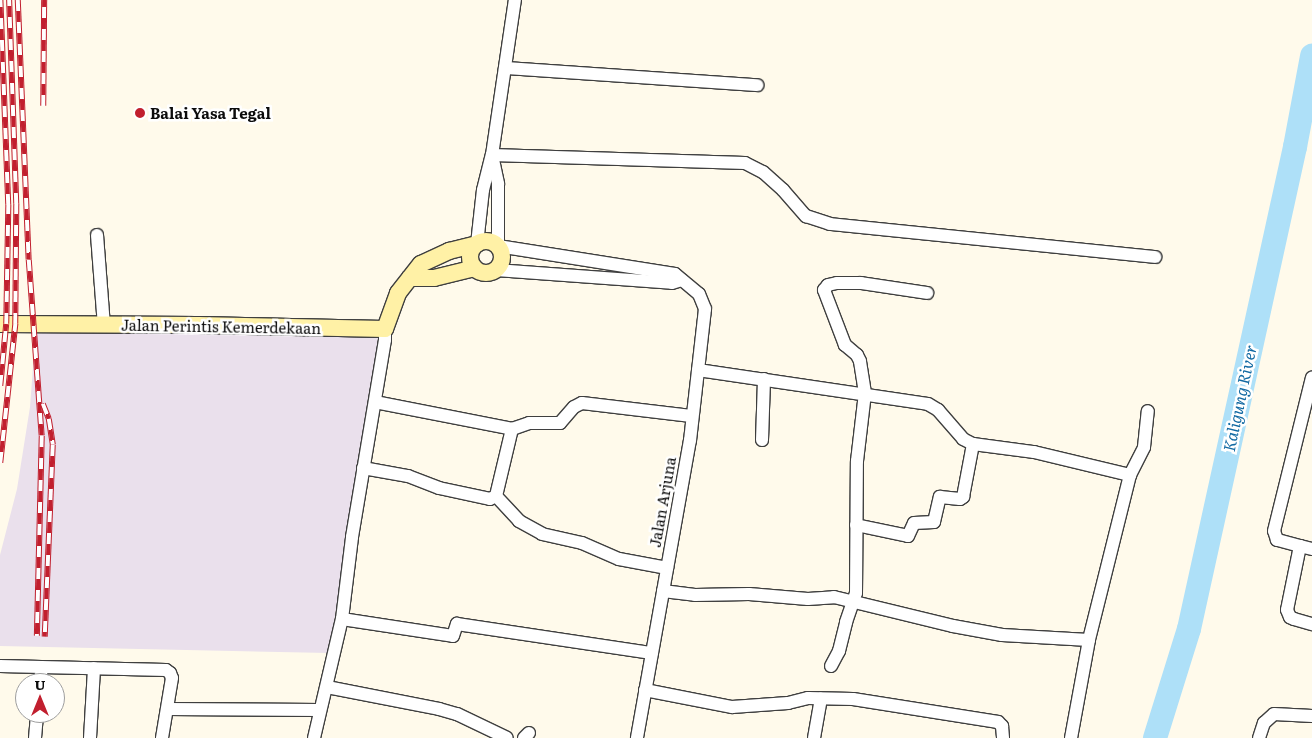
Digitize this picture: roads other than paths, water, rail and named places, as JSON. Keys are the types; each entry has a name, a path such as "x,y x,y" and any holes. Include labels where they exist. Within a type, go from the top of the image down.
{"street":[{"path":"515,0 477,244 470,253 470,259 475,268 483,273 496,270 672,283 682,280"},
{"path":"505,68 757,85"},
{"path":"492,155 498,184 498,246 501,250 502,261 496,270"},
{"path":"492,155 745,163 763,172 783,190 806,216 830,224 1155,257"},
{"path":"96,235 104,324"},
{"path":"314,738 319,710 327,687 342,619 385,329 394,300 421,264 434,257 485,241 498,246 675,274 682,280"},
{"path":"410,278 434,278 475,268"},
{"name":"Jalan Arjuna","path":"637,738 643,714 645,690 690,440 691,416 705,309 699,294 682,280"},
{"path":"831,666 839,652 846,622 856,593 858,461 865,393 858,355 845,344 824,290 828,285 837,283 861,283 927,293"},
{"name":"Jalan Perintis Kemerdekaan","path":"0,324 385,329"},
{"path":"698,370 865,393 928,404 938,410 963,439 973,444 1034,452 1130,475"},
{"path":"1312,378 1274,531 1277,540 1306,547 1288,614 1299,621 1312,624"},
{"path":"762,440 764,379"},
{"path":"375,402 512,430 529,423 560,422 574,407 582,404 691,416"},
{"path":"1072,738 1089,640 1130,475 1144,447 1148,411"},
{"path":"363,468 408,476 430,485 481,499 490,499 496,496 512,430"},
{"path":"856,525 908,536 914,523 934,522 940,497 960,499 964,497 973,444"},
{"path":"496,496 519,521 542,534 582,543 619,559 667,568"},
{"path":"663,591 696,595 749,594 808,599 834,597 952,626 1002,635 1089,640"},
{"path":"342,619 453,636 457,624 652,653"},
{"path":"0,666 166,670 172,678 162,738"},
{"path":"41,673 42,667"},
{"path":"90,738 94,668"},
{"path":"327,687 439,709 463,717 508,738"},
{"path":"645,690 732,707 821,699 862,700 998,722 1002,726 1003,738"},
{"path":"814,738 821,699"},
{"path":"168,709 319,710"},
{"path":"1259,738 1264,722 1274,714 1312,716"},
{"path":"35,738 36,723"}],"waterway":[{"name":"Kaligung River","path":"1155,738 1189,629 1295,147 1312,56"}],"railway":[{"path":"0,0 8,205 6,324 0,386"},
{"path":"0,463 15,324 16,204 9,0"},
{"path":"18,0 29,260 42,436 37,636"},
{"path":"43,106 44,0"},
{"path":"43,404 49,419 53,445 45,637"}],"place":[{"name":"Balai Yasa Tegal","path":"140,113"}]}
